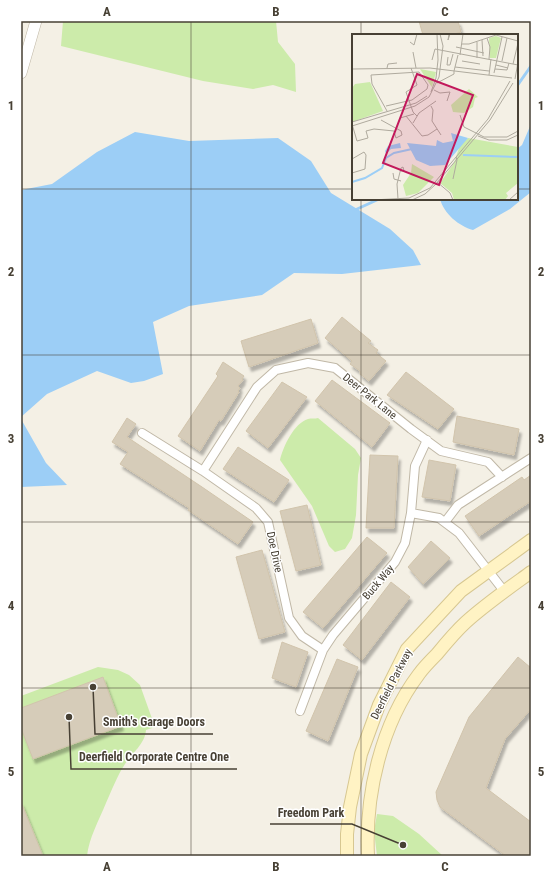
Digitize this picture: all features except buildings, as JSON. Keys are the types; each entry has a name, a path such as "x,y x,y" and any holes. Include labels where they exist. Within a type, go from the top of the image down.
{"main road":[{"name":"Deerfield Parkway","path":"347,856 348,821 352,793 366,737 379,705 407,649 461,591 531,540"},
{"name":"Deerfield Parkway","path":"368,856 369,810 375,772 385,740 400,706 419,674 465,622 531,572"}],"street":[{"path":"21,73 36,21"},
{"name":"Deer Park Lane","path":"203,471 257,387 276,370 308,362 335,368 442,451 488,462 502,477"},
{"name":"Doe Drive","path":"142,433 203,471 256,508 268,522 289,618 302,636 323,650"},
{"name":"Buck Way","path":"300,711 323,650 333,635 395,562 406,543 411,513 415,466 427,440"},
{"path":"445,522 458,505 531,458"},
{"path":"411,513 439,518 459,533 504,591"}],"green space":[{"path":"63,21 276,21 278,42 295,64 296,92 273,85 253,89 203,81 61,46"},
{"path":"318,418 355,449 361,458 358,475 356,515 352,538 345,549 335,552 329,546 312,506 280,460 286,442 298,425 308,419"},
{"path":"98,667 118,670 129,675 140,685 155,727 146,730 141,744 120,773 95,829 87,856 21,856 21,696"},
{"path":"377,814 393,816 419,834 443,856 377,856 374,831"}],"water":[{"path":"531,124 531,192 510,209 473,230 462,226 453,219 445,210 440,200 518,200 518,148 522,145"},
{"path":"135,132 189,141 278,138 311,161 331,193 390,229 413,250 421,265 342,274 294,273 262,295 189,306 153,322 163,374 144,381 131,383 97,371 47,394 21,417 21,190 52,184 97,152"},
{"path":"21,419 46,463 67,485 21,487"}],"waterway":[{"path":"518,85 531,66"},
{"path":"355,210 377,200"}],"place":[{"name":"Smith's Garage Doors","path":"93,687"},
{"name":"Deerfield Corporate Centre One","path":"69,717"},
{"name":"Freedom Park","path":"403,845"}]}
